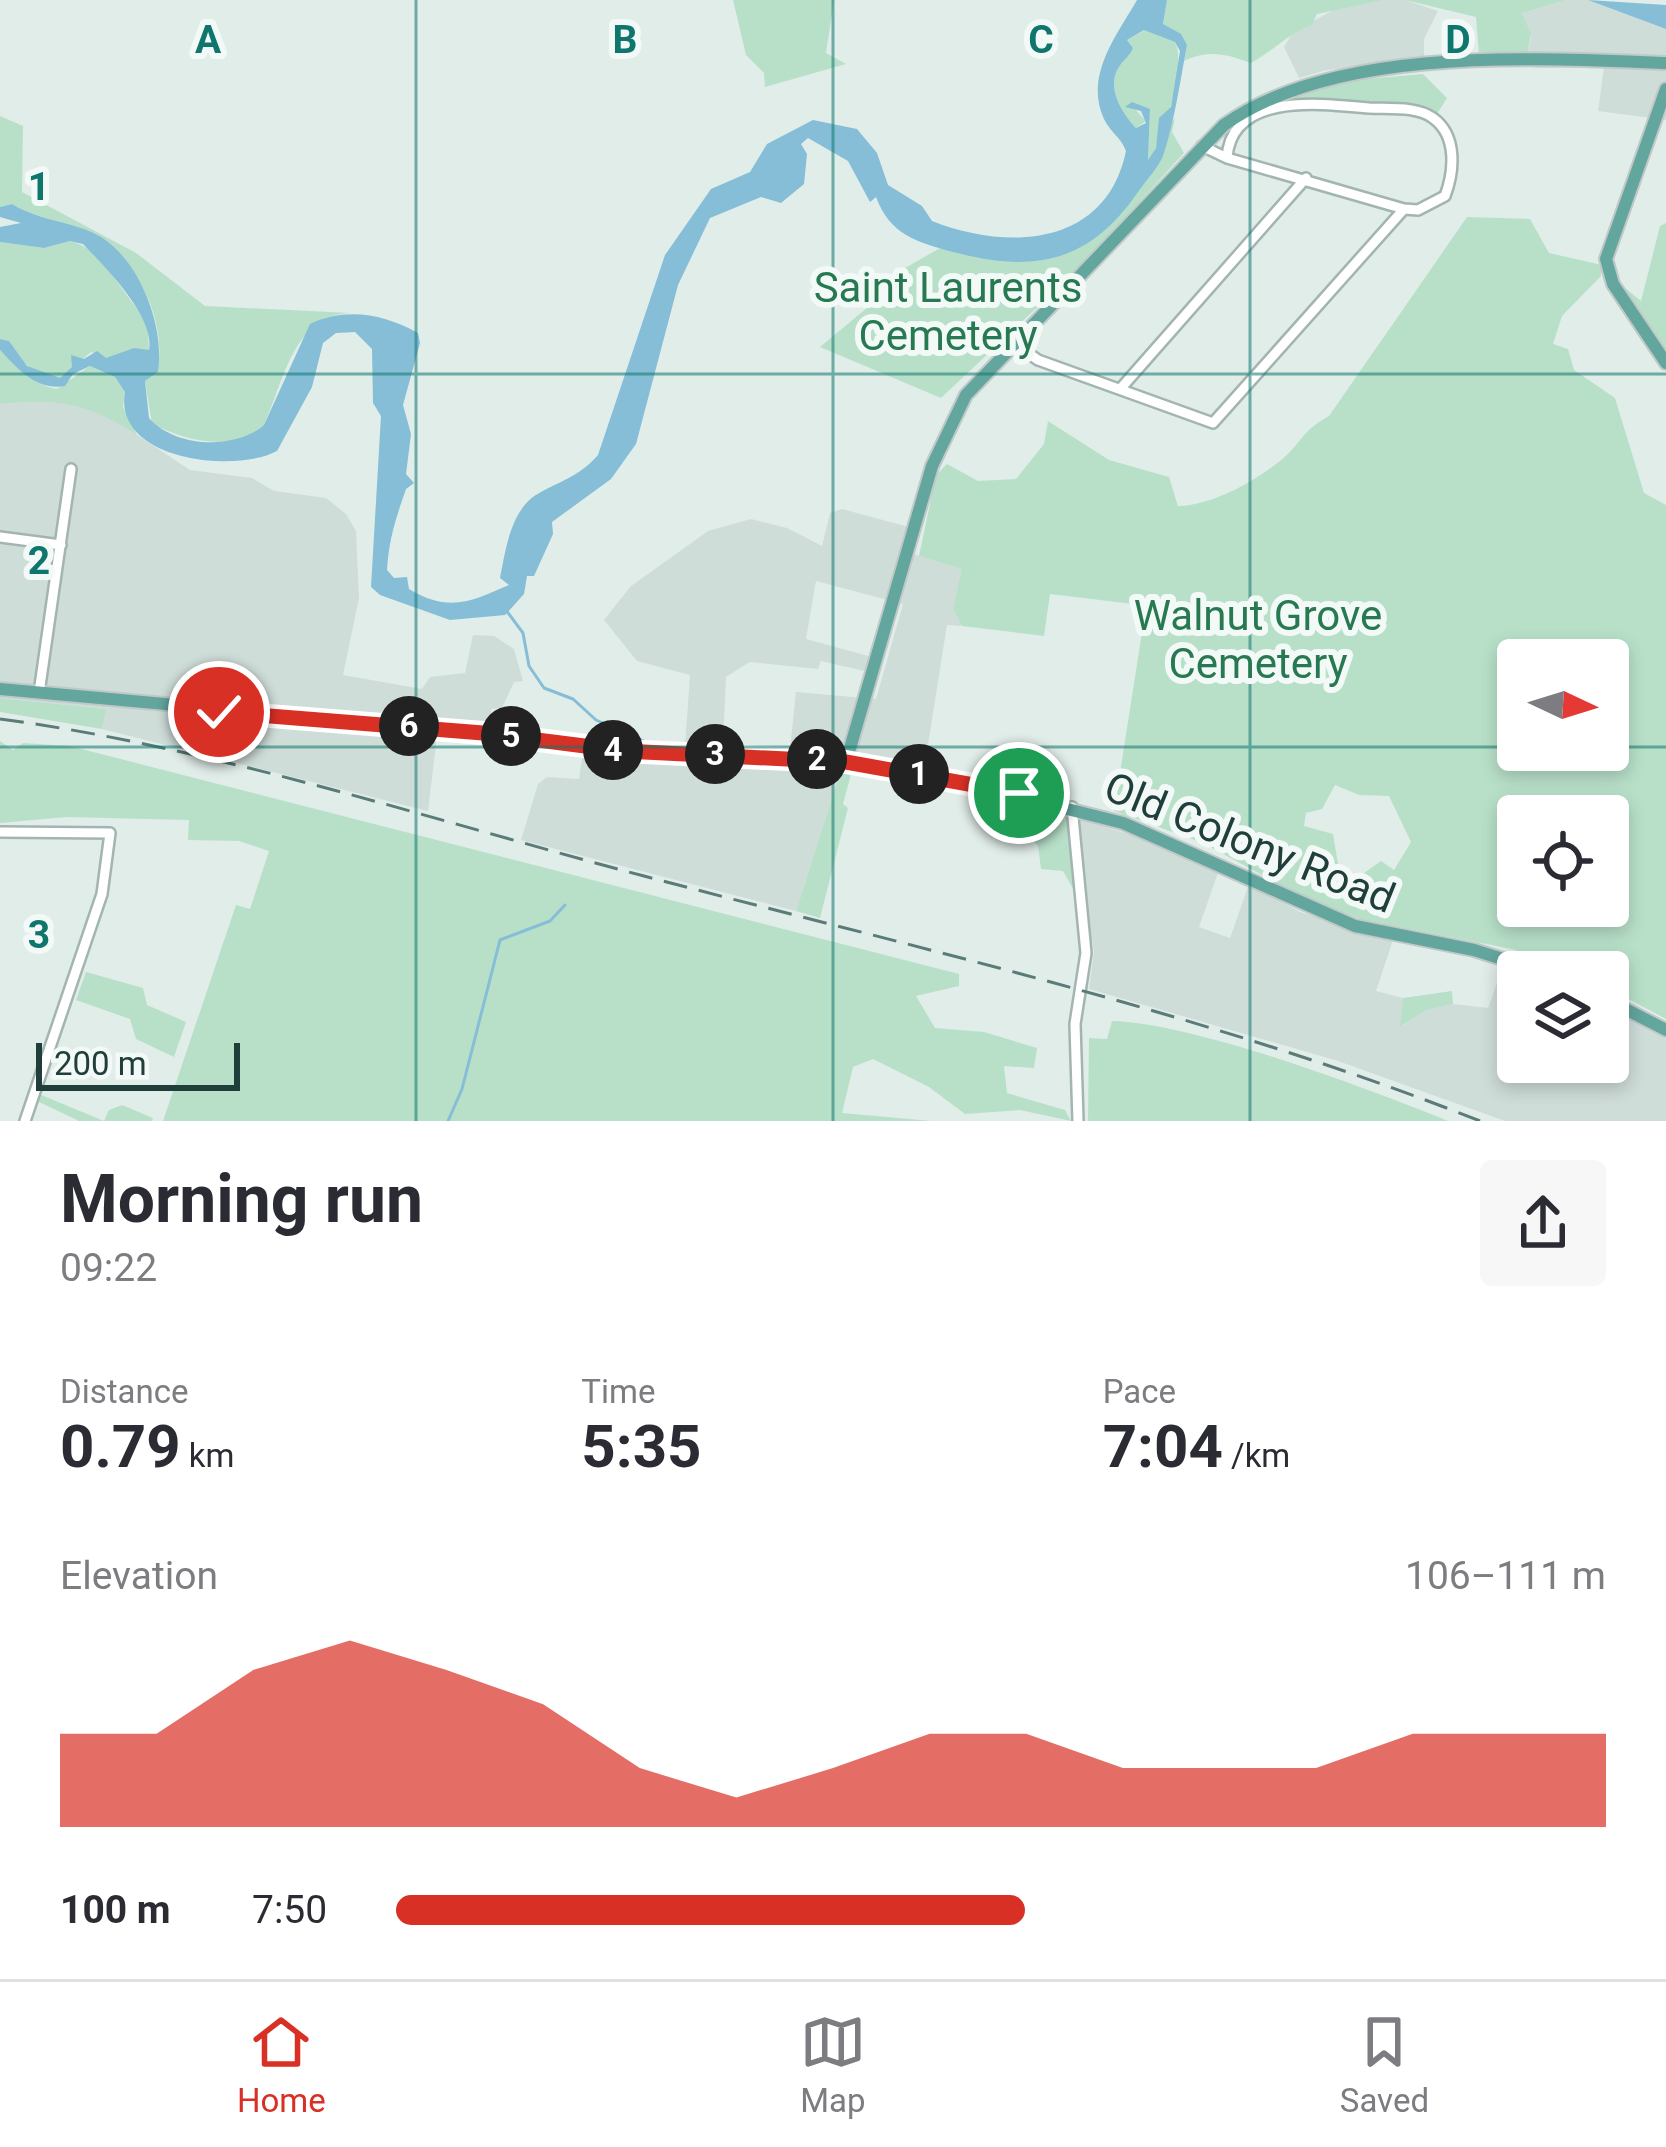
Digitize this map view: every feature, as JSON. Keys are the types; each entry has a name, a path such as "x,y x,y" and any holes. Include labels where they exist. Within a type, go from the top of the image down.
{"main road":[{"path":"846,762 944,435 966,395 1202,146 1261,99 1342,74 1534,60 1666,62"},
{"path":"1666,89 1606,259 1613,284 1666,363"},
{"name":"Old Colony Road","path":"0,688 483,733 602,749 846,762 1072,807 1179,844 1334,919 1497,960"},
{"path":"1629,1011 1666,1030"}],"street":[{"path":"1202,146 1227,158 1418,210 1445,196 1452,178 1452,150 1443,128 1417,111 1278,106 1244,123 1228,146 1227,158"},
{"path":"1122,388 1306,178"},
{"path":"1014,343 1038,360 1213,423 1404,208"},
{"path":"40,693 71,469"},
{"path":"0,537 61,544"},
{"path":"1072,807 1086,936 1075,1024 1078,1121"},
{"path":"0,832 110,833 101,894 25,1121"}],"shaded area":[{"path":"1405,0 1438,11 1424,39 1424,64 1327,70 1299,78 1284,47 1293,32 1339,7"},
{"path":"1566,0 1588,0 1666,29 1666,120 1598,111 1604,67 1535,68 1527,56 1531,38 1522,13"},
{"path":"57,398 107,415 190,470 252,478 274,491 326,498 346,514 356,531 359,598 343,675 422,689 430,677 465,673 473,635 494,636 514,649 523,681 514,682 502,708 491,709 492,728 378,720 388,734 437,736 428,811 102,729 105,709 0,698 0,404"},
{"path":"842,509 920,530 913,554 963,569 953,609 962,626 947,625 924,770 841,751 790,749 796,692 876,699 903,604 816,581 806,639 872,657 869,672 821,661 818,669 750,662 726,677 723,746 685,746 690,675 637,661 604,620 631,586 708,531 751,519 787,528 822,546 830,513"},
{"path":"583,753 841,770 796,911 521,840 538,784 547,777 579,779"},
{"path":"1079,819 1165,845 1219,870 1199,927 1230,938 1249,884 1300,912 1393,940 1376,991 1403,998 1401,1027 1425,1010 1453,1004 1488,1008 1497,983 1497,1083 1629,1083 1629,1019 1666,1039 1666,1121 1505,1121 1338,1061 1089,989 1094,952 1080,868"}],"green space":[{"path":"733,0 834,0 826,53 846,64 765,87 764,73 746,55"},
{"path":"1167,0 1383,0 1317,14 1312,25 1251,63 1218,54 1184,61 1187,45 1163,24"},
{"path":"1405,0 1566,0 1522,13 1531,34 1527,56 1479,55 1476,17"},
{"path":"1145,30 1175,42 1178,52 1172,102 1148,161 1150,110 1134,108 1146,121 1136,128 1121,107 1114,81 1133,48 1127,40"},
{"path":"1423,74 1447,98 1437,114 1294,100 1296,91 1330,82"},
{"path":"0,116 23,126 22,192 136,253 205,306 350,313 331,317 303,338 264,425 238,439 209,441 152,424 145,381 158,372 159,351 152,309 143,289 118,254 83,230 12,204 0,207"},
{"name":"Saint Laurents Cemetery","path":"1175,118 1172,132 1184,153 1079,268 941,398 820,347 898,282 898,272 940,248 1013,261 1042,260 1091,240 1113,221 1159,161"},
{"name":"Walnut Grove Cemetery","path":"1467,217 1530,219 1549,253 1602,265 1601,276 1562,316 1553,344 1568,349 1574,370 1615,398 1644,493 1666,505 1666,1019 1629,999 1629,951 1517,951 1363,920 1310,901 1203,843 1114,811 1143,626 1133,604 1050,594 1044,636 962,626 953,609 962,569 919,556 936,475 947,464 978,481 1016,479 1044,444 1048,421 1109,460 1169,477 1178,506 1219,497 1246,484 1281,460 1329,416","holes":["1335,785 1359,795 1389,796 1411,842 1394,870 1381,861 1357,878 1339,870 1333,834 1304,826 1306,813 1322,809"]},
{"path":"1666,223 1666,355 1625,296 1625,288 1641,301 1660,226"},
{"path":"70,241 103,263 147,319 149,350 106,358 91,352 61,378 30,367 9,341 0,339 0,242 44,248"},
{"path":"0,350 48,387 57,389 90,366 115,377 125,392 123,407 137,435 72,405 0,404"},
{"path":"0,698 106,709 102,729 0,712"},
{"path":"0,741 13,750 23,743 70,746 959,974 959,986 916,996 935,1028 984,1032 1037,1048 1034,1068 1004,1066 1007,1093 1065,1110 1071,1121 1020,1110 965,1114 929,1087 873,1059 853,1067 842,1113 931,1121 163,1121 236,905 250,909 269,851 239,841 188,840 189,820 67,817 0,823"},
{"path":"840,773 851,774 843,804 848,808 820,918 796,911"},
{"path":"1033,803 1067,817 1075,892 1063,871 1041,869 1038,846 1028,834"},
{"path":"86,972 143,988 147,1005 186,1022 174,1057 136,1039 130,1019 76,1000"},
{"path":"1452,991 1453,1004 1426,1010 1400,1027 1403,998"},
{"path":"1112,1021 1233,1045 1448,1121 1088,1121 1089,1038 1107,1039"},
{"path":"39,1094 104,1121 79,1121 37,1101"},
{"path":"122,1105 153,1118 152,1121 104,1121 109,1110"}],"water":[{"path":"1137,0 1167,0 1163,24 1181,34 1187,45 1164,153 1119,216 1099,235 1057,257 1009,262 953,252 897,228 876,197 870,202 848,161 808,138 801,144 807,154 804,184 781,203 761,197 710,218 678,285 636,444 611,479 552,522 553,534 534,576 527,576 524,594 505,615 450,620 380,595 371,587 381,416 373,403 372,349 355,332 336,333 323,343 312,387 277,451 233,461 180,456 156,447 126,415 125,392 115,377 90,366 73,374 65,386 45,385 28,377 0,350 0,339 9,341 27,366 60,378 72,367 71,355 84,359 97,351 106,358 134,348 149,350 145,323 137,309 83,244 70,241 44,248 0,242 0,227 21,223 0,217 0,207 12,204 101,237 128,262 147,297 158,336 158,372 145,381 149,418 189,440 237,439 264,425 310,324 365,315 418,333 420,343 403,405 411,434 406,474 414,483 406,489 396,519 387,570 394,578 407,577 409,589 424,597 449,603 473,599 509,585 500,578 511,529 523,508 598,455 665,255 711,189 750,172 767,144 813,120 857,129 877,153 888,185 922,206 932,221 961,231 1022,237 1076,223 1098,207 1115,183 1126,151 1104,119 1098,87 1112,42","holes":["1144,30 1175,42 1180,51 1171,107 1159,118 1156,148 1148,160 1150,109 1132,102 1125,107 1141,111 1146,123 1136,128 1117,99 1116,72 1133,48 1127,40"]},
{"path":"1588,0 1666,5 1666,29"}],"waterway":[{"path":"506,610 523,633 529,666 544,688 573,699 596,720 646,742"},
{"path":"448,1121 462,1089 500,940 550,921 565,905"}],"railway":[{"path":"0,719 243,766 1066,986 1275,1048 1480,1121"}],"route":[{"path":"219,712 483,733 624,751 846,762 1019,793"}]}
